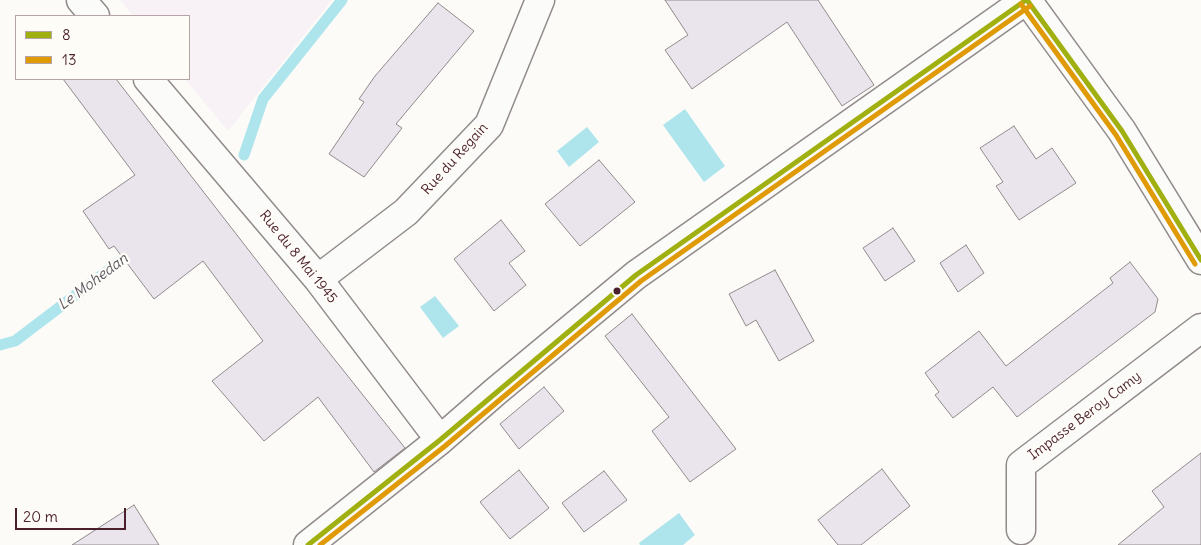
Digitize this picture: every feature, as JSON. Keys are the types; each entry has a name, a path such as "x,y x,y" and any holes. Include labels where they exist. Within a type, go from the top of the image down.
{"street":[{"path":"81,0 94,15"},
{"name":"Rue du Regain","path":"318,279 406,212 489,124 540,0"},
{"path":"308,545 440,440 636,275 1027,0 1122,131 1201,260"},
{"name":"Rue du 8 Mai 1945","path":"149,80 318,279 440,440"},
{"name":"Impasse Beroy Camy","path":"1021,530 1021,465 1201,328"}],"shaded area":[{"path":"120,0 332,0 228,131 186,80 190,80 190,15 132,15"}],"water":[{"path":"685,109 725,166 704,182 663,125"},
{"path":"587,127 599,142 569,167 557,151"},
{"path":"435,296 459,326 443,338 420,307"},
{"path":"679,513 695,535 683,545 640,545 639,543"}],"building":[{"path":"665,0 818,0 874,85 842,106 787,22 692,89 665,50 688,35"},
{"path":"438,3 474,31 396,124 402,128 364,177 329,154 364,102 359,99 375,76"},
{"path":"64,80 117,80 405,448 374,472 318,397 264,441 212,381 263,341 203,261 154,299 114,246 109,249 83,211 135,175"},
{"path":"1014,126 1036,159 1052,148 1076,183 1019,220 996,186 1003,182 980,148"},
{"path":"599,160 635,202 580,246 545,204"},
{"path":"501,220 525,251 509,263 526,285 494,311 454,259"},
{"path":"893,228 915,261 885,281 863,248"},
{"path":"966,245 984,273 958,292 940,263"},
{"path":"1130,262 1158,299 1155,312 1017,417 993,387 953,418 935,395 939,392 925,373 979,331 1006,366 1113,283 1110,278"},
{"path":"775,270 814,341 779,361 756,320 746,326 729,294"},
{"path":"632,314 736,449 690,482 652,431 669,417 605,336"},
{"path":"544,387 564,411 519,449 500,424"},
{"path":"1201,453 1201,545 1118,545 1164,507 1152,491"},
{"path":"882,469 910,506 861,545 838,545 818,520"},
{"path":"519,470 549,508 510,539 480,502"},
{"path":"604,471 627,500 584,532 562,503"},
{"path":"134,505 159,545 72,545"}],"waterway":[{"name":"Le Mohedan","path":"244,155 263,99 342,0"},
{"name":"Le Mohedan","path":"0,345 15,341 135,250"}],"transit line":[{"name":"8","path":"308,545 440,440 636,275 1026,0"},
{"name":"8","path":"1027,0 1122,131 1201,260"},
{"name":"13","path":"1021,4 1116,135 1195,264"},
{"name":"13","path":"320,545 445,446 641,281 1030,6"}]}
